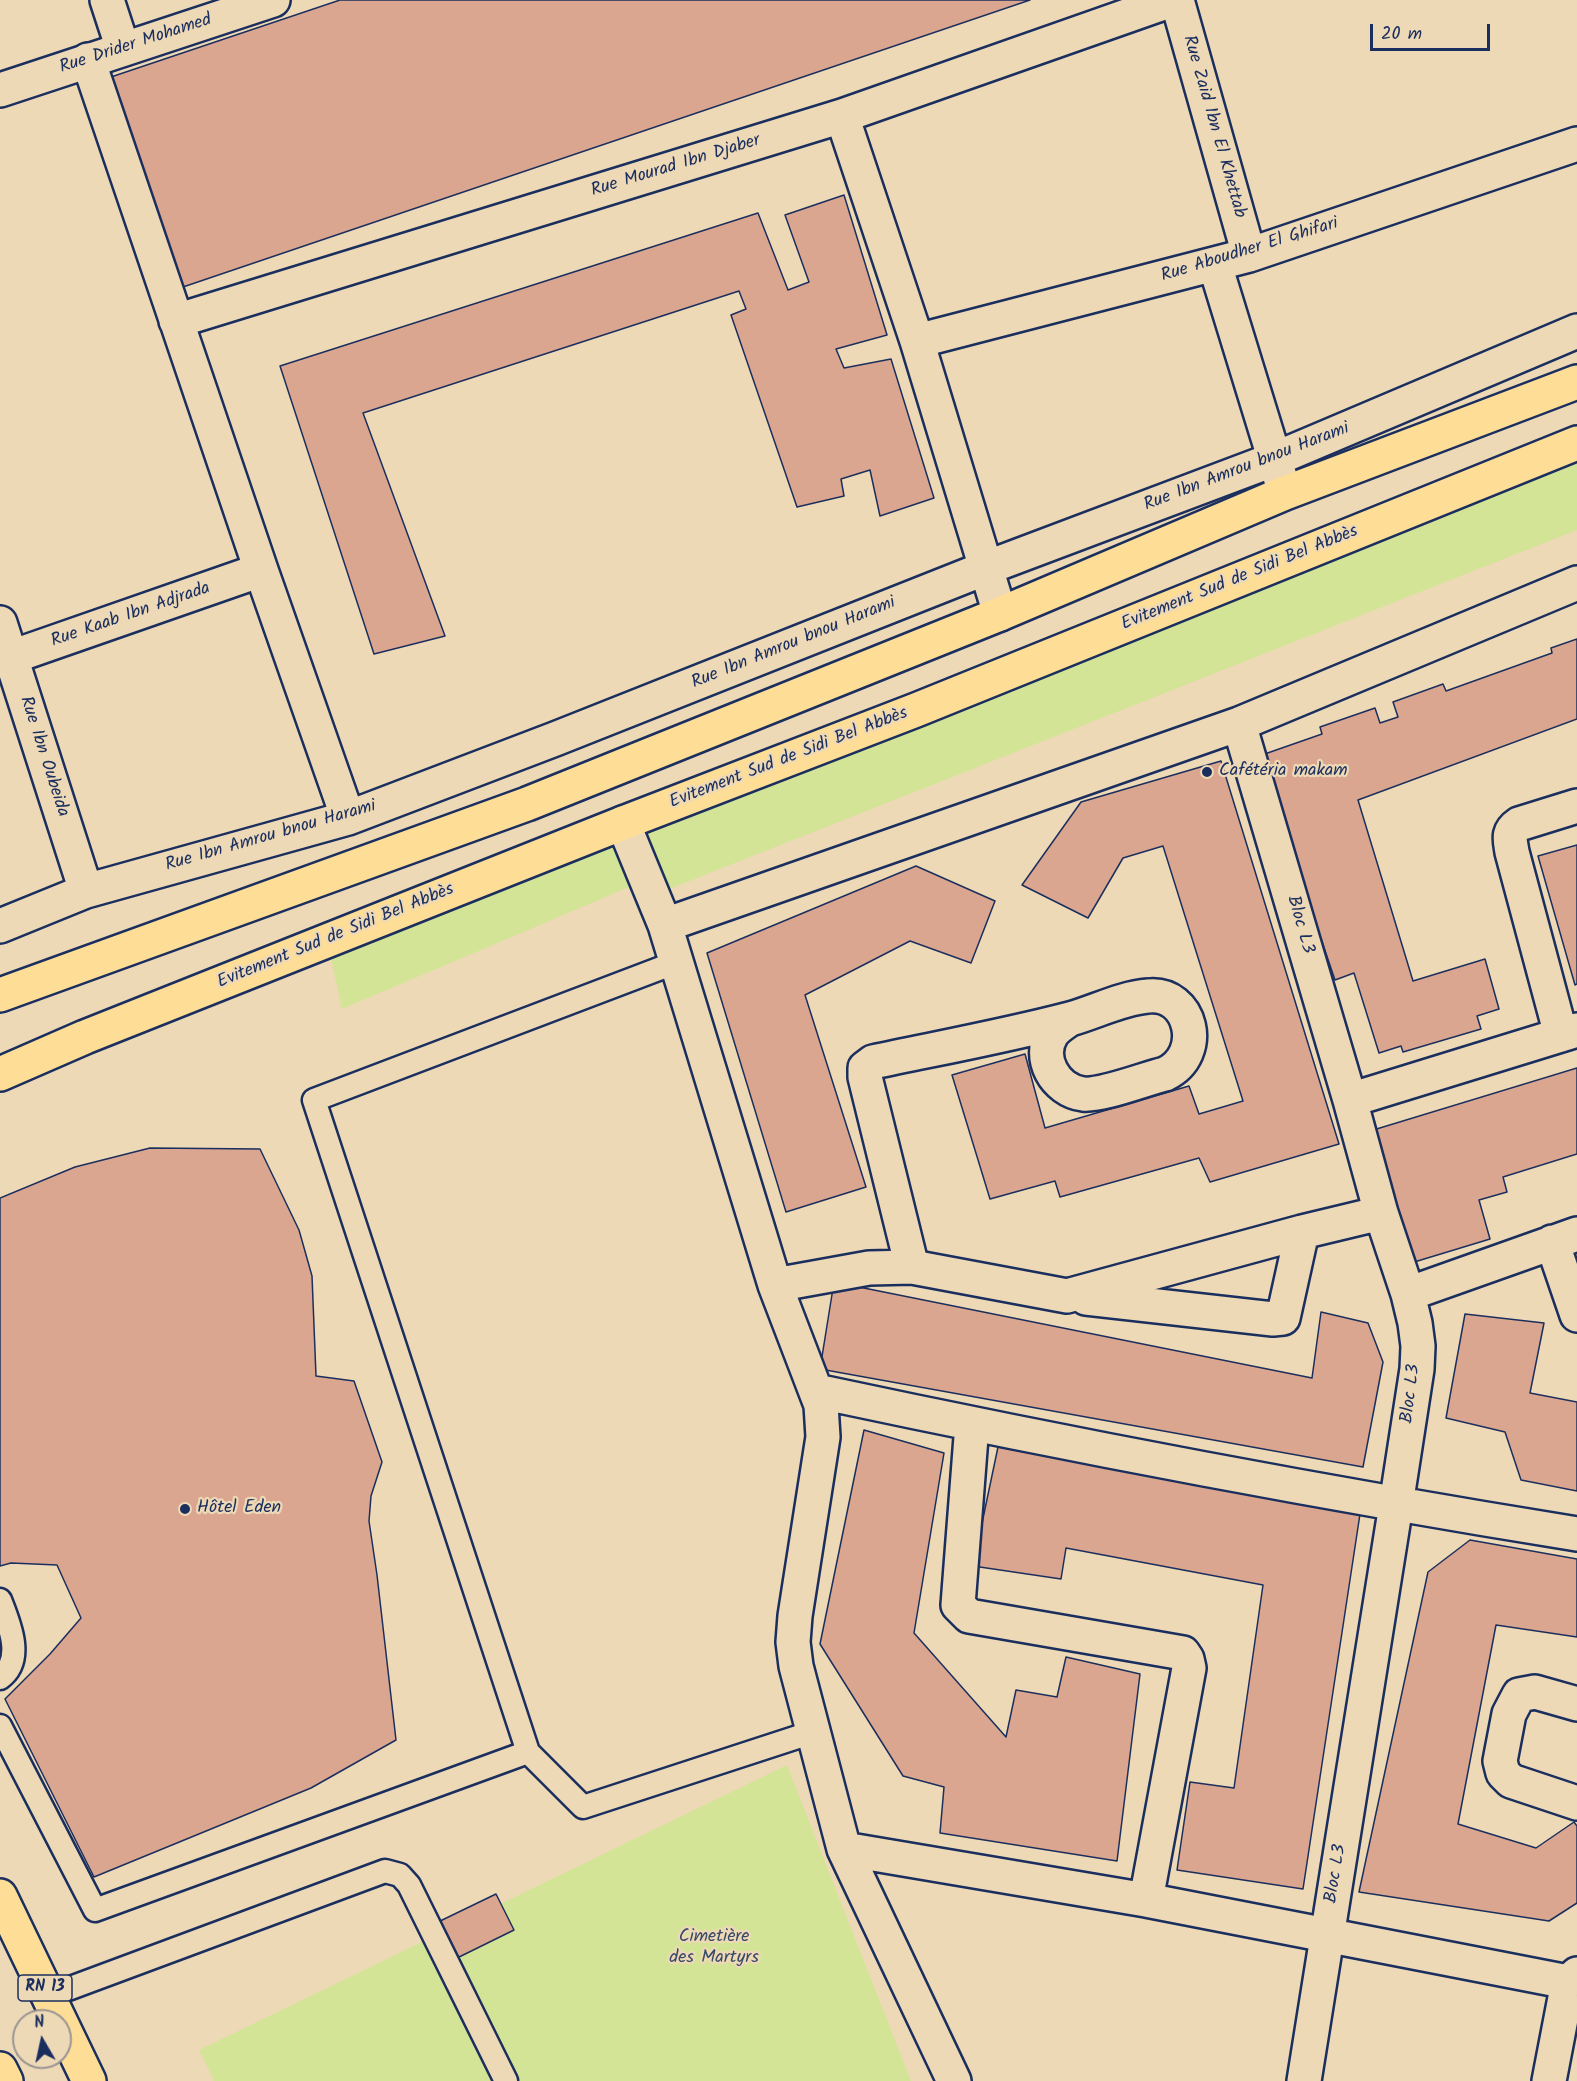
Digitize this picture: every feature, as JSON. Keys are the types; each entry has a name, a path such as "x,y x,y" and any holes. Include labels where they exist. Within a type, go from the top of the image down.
{"highway":[{"path":"0,995 527,804 1000,614 1285,493 1577,382"},
{"name":"Evitement Sud de Sidi Bel Abbès","path":"0,1074 86,1037 623,823 927,705 1577,443"},
{"name":"RN 13","path":"0,1896 89,2081"},
{"path":"0,2069 6,2081"}],"street":[{"path":"107,0 123,49"},
{"name":"Rue Drider Mohamed","path":"0,90 273,0"},
{"name":"Rue Mourad Ibn Djaber","path":"176,321 842,116 1172,0"},
{"name":"Rue Zaid Ibn El Khettab","path":"1178,0 1249,255"},
{"path":"88,60 261,570 348,818"},
{"path":"842,116 917,341 1000,614"},
{"name":"Rue Aboudher El Ghifari","path":"917,341 1249,255 1577,144"},
{"path":"1215,265 1285,493"},
{"name":"Rue Ibn Amrou bnou Harami","path":"0,926 86,891 348,818 555,739 986,568 1275,459 1577,331"},
{"name":"Rue Kaab Ibn Adjrada","path":"6,659 261,570"},
{"path":"665,925 1239,724 1577,583"},
{"name":"Rue Ibn Oubeida","path":"0,623 6,659 86,891"},
{"name":"Bloc L3","path":"1239,724 1350,1100 1380,1213 1408,1293 1418,1346 1417,1369 1396,1505 1304,2081"},
{"path":"1350,1100 1569,1032 1512,852 1509,835 1511,830 1519,824 1577,806"},
{"path":"623,823 665,925 774,1285 816,1391 823,1421 823,1437 793,1642 796,1666 813,1732 844,1849 954,2081"},
{"path":"912,1267 865,1077 865,1068 873,1062 1070,1019"},
{"path":"1067,1296 1380,1213"},
{"path":"774,1285 869,1268 912,1267 1067,1296 1273,1319 1283,1318 1302,1232"},
{"path":"1408,1293 1565,1238 1577,1315"},
{"path":"816,1391 972,1424 1396,1505 1577,1534"},
{"path":"972,1424 958,1605 969,1616 1183,1653 1187,1659 1189,1668 1146,1900"},
{"path":"1577,1704 1535,1692 1519,1695 1509,1714 1500,1761 1503,1773 1510,1781 1577,1803"},
{"path":"844,1849 1146,1900 1327,1935 1573,1978 1550,2081"}],"lane":[{"path":"677,962 314,1100 528,1752 583,1807 813,1732"},
{"path":"0,1678 7,1673 15,1645 1,1603"},
{"path":"0,1726 95,1910 528,1752"},
{"path":"49,1996 385,1871 400,1875 408,1885 506,2081"}],"green space":[{"path":"1577,456 1577,530 644,899 634,885 342,1009 330,954"},
{"name":"Cimetière des Martyrs","path":"787,1765 911,2081 214,2081 199,2050"}],"building":[{"path":"340,0 1030,0 180,288 108,78"},
{"path":"844,195 887,335 836,349 844,368 891,359 934,498 880,516 870,470 841,479 844,496 797,507 731,315 746,309 739,291 363,413 445,636 374,654 280,366 758,213 788,290 809,282 785,215"},
{"path":"1577,639 1577,719 1358,800 1413,981 1485,959 1499,1009 1477,1016 1481,1029 1403,1052 1401,1046 1379,1053 1354,973 1335,980 1259,756 1322,734 1320,727 1375,708 1380,723 1398,717 1393,702 1443,684 1446,691 1552,653 1551,648"},
{"path":"1221,761 1339,1144 1210,1182 1199,1158 1060,1197 1055,1181 990,1199 952,1075 1025,1054 1045,1128 1189,1086 1199,1114 1243,1101 1163,846 1123,858 1088,918 1022,885 1081,802"},
{"path":"1577,845 1577,984 1575,985 1538,856"},
{"path":"916,866 995,901 971,963 910,941 805,995 866,1187 786,1212 707,953"},
{"path":"1577,1068 1577,1154 1503,1177 1507,1192 1479,1200 1490,1239 1411,1263 1370,1131"},
{"name":"Hôtel Eden","path":"150,1148 260,1149 299,1230 312,1276 316,1376 354,1381 382,1462 371,1496 369,1521 396,1740 311,1788 94,1877 5,1699 50,1654 81,1618 57,1565 11,1563 0,1566 0,1198 75,1167"},
{"path":"834,1282 1312,1378 1321,1312 1368,1323 1383,1362 1363,1467 820,1369"},
{"path":"1465,1314 1544,1323 1530,1393 1577,1402 1577,1491 1521,1480 1505,1432 1446,1418"},
{"path":"864,1430 944,1453 914,1633 1006,1737 1016,1690 1057,1697 1066,1657 1140,1674 1117,1861 940,1833 944,1787 903,1776 820,1644"},
{"path":"998,1447 1360,1514 1303,1889 1177,1870 1190,1782 1234,1788 1263,1585 1066,1548 1061,1579 973,1566"},
{"path":"1470,1540 1577,1559 1577,1637 1496,1625 1458,1824 1536,1848 1574,1822 1577,1826 1577,1903 1549,1921 1359,1892 1428,1572"},
{"path":"496,1894 514,1930 453,1960 436,1923"}],"place":[{"name":"Cafétéria makam","path":"1207,772"},
{"name":"Hôtel Eden","path":"185,1509"}]}
